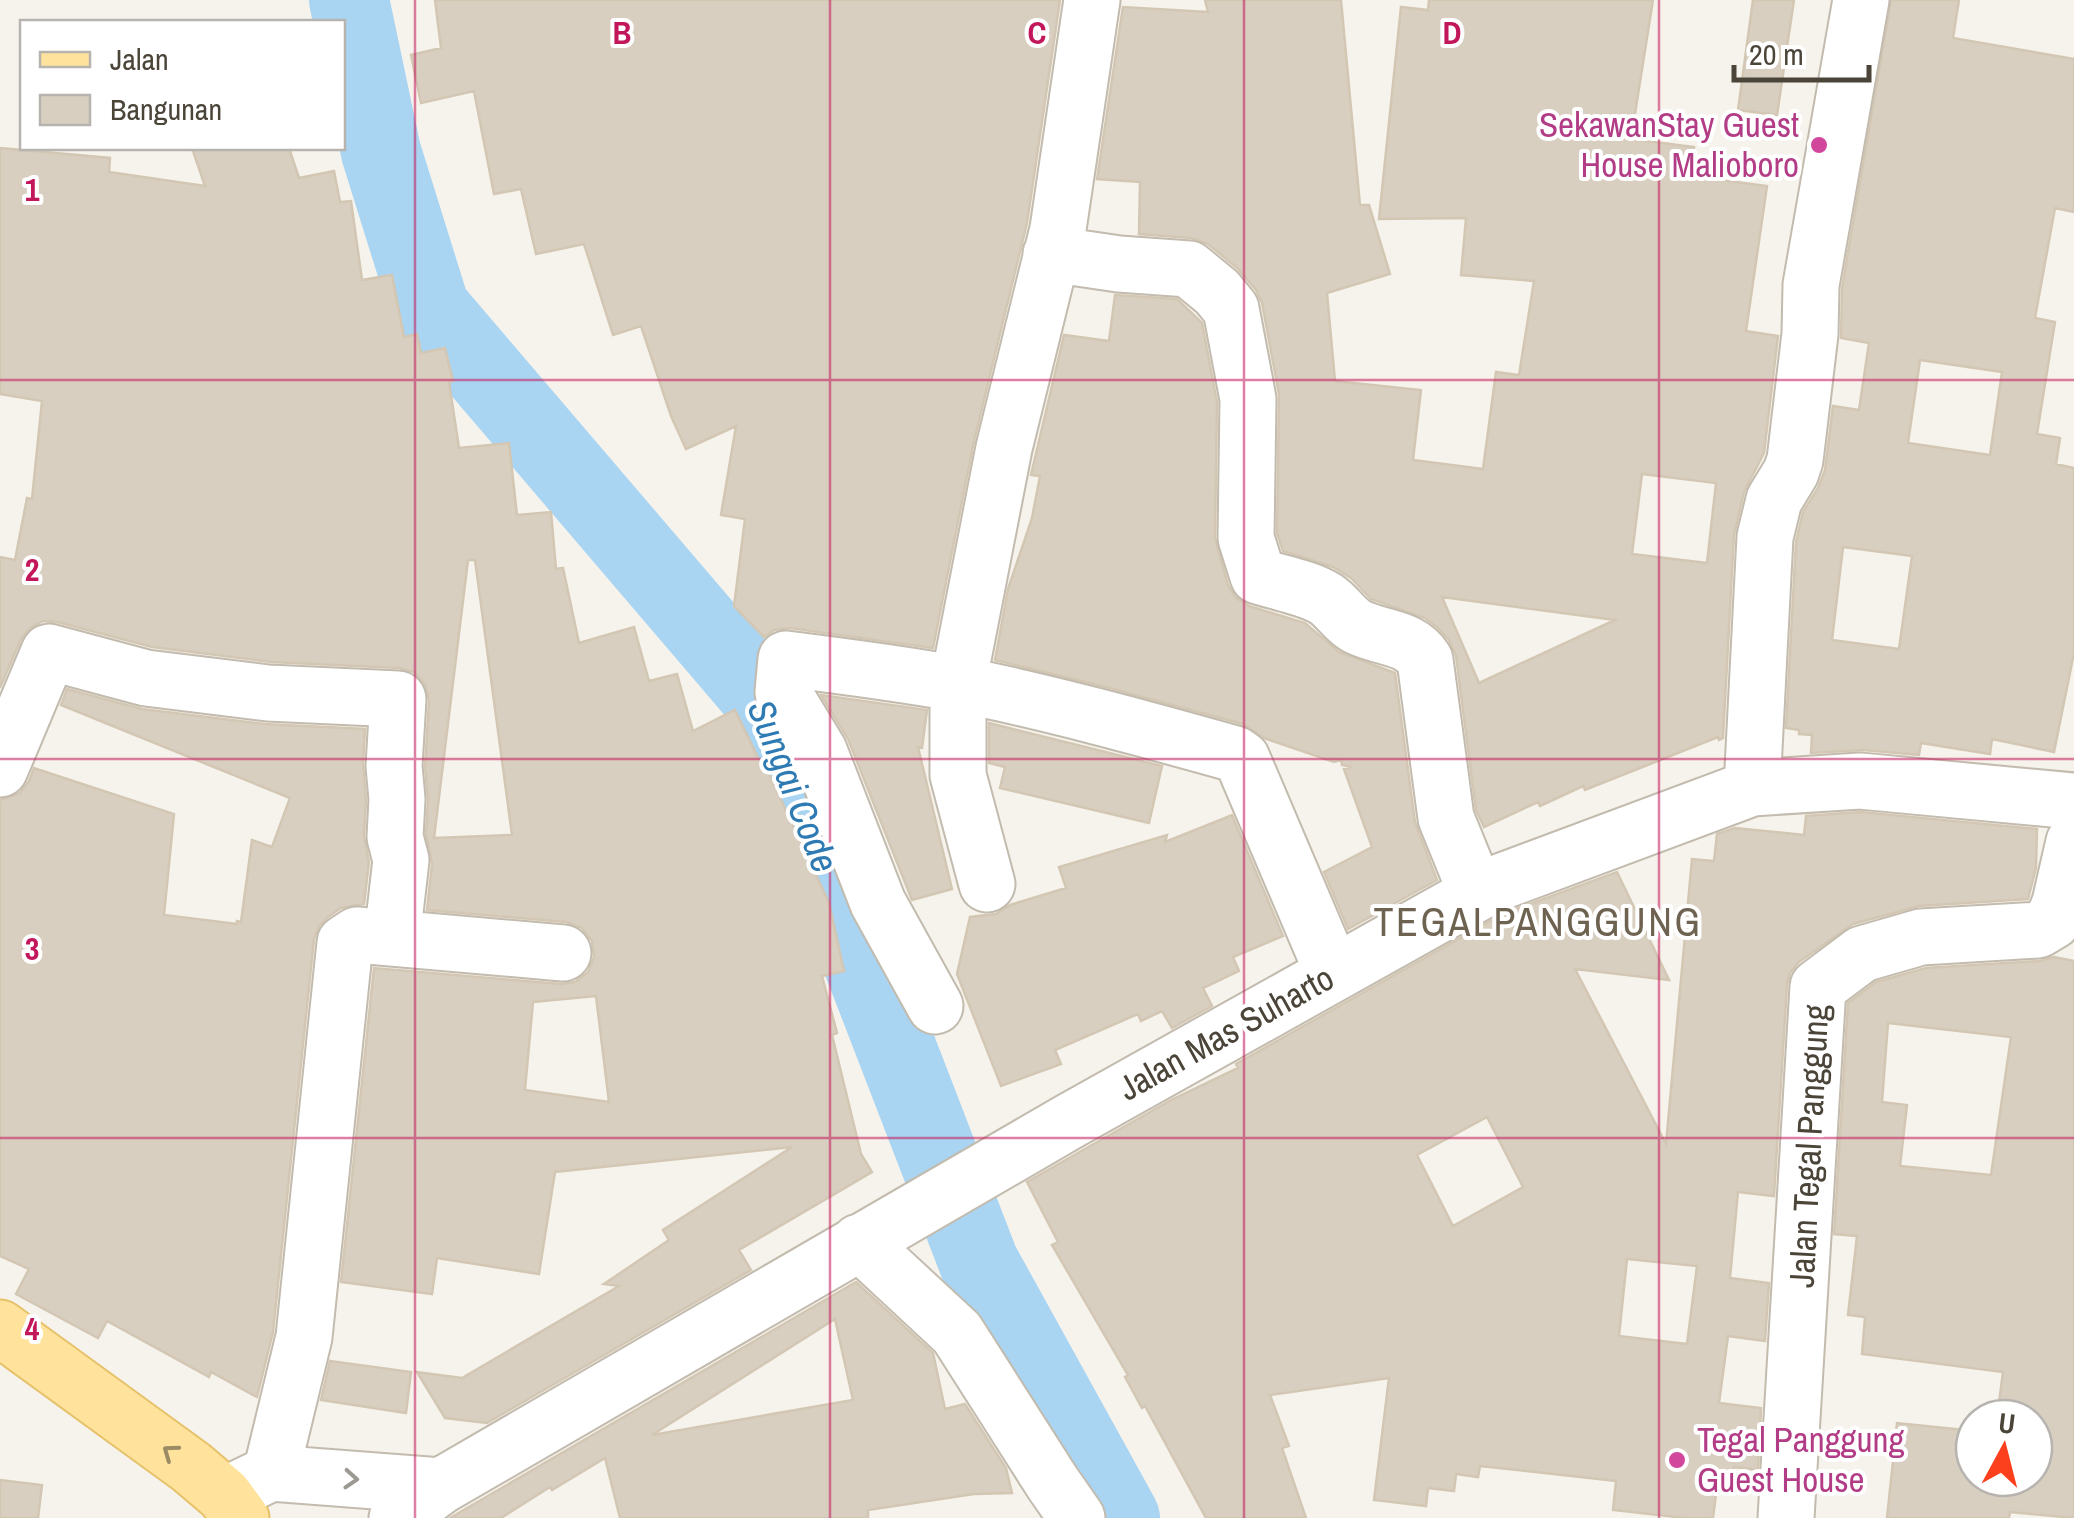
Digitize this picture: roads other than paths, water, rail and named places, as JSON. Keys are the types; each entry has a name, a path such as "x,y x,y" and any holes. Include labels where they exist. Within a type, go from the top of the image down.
{"main road":[{"path":"0,1328 191,1467 245,1496"}],"street":[{"path":"987,884 958,775 958,684 1004,448 1058,229 1092,0"},
{"path":"1752,788 1765,537 1774,500 1795,460 1810,334 1810,285 1861,0"},
{"path":"1051,254 1189,269 1231,309 1248,399 1246,538 1258,576 1317,594 1330,601 1355,626 1418,648 1426,660 1446,818 1476,892"},
{"path":"0,769 49,652 146,678 268,693 398,699 395,837 401,860 392,938"},
{"path":"935,1006 878,902 819,751 783,692 786,659 958,684 1236,754 1242,759 1333,973"},
{"name":"Jalan Mas Suharto","path":"397,1518 441,1486 870,1236 1476,892 1752,788 1860,781 2074,800"},
{"name":"Jalan Tegal Panggung","path":"1786,1518 1818,986 1862,954 1921,936 2038,930 2053,921 2074,842"},
{"path":"441,1486 245,1496 304,1337 345,943 357,935 563,952"},
{"path":"870,1236 957,1334 1078,1518"}],"waterway":[{"name":"Sungai Code","path":"349,0 381,152 430,309 760,695 979,1263 1120,1518"}],"place":[{"name":"SekawanStay Guest House Malioboro","path":"1819,145"},
{"name":"Tegal Panggung Guest House","path":"1677,1460"}],"district":[{"name":"TEGALPANGGUNG","path":"1538,922"}]}
